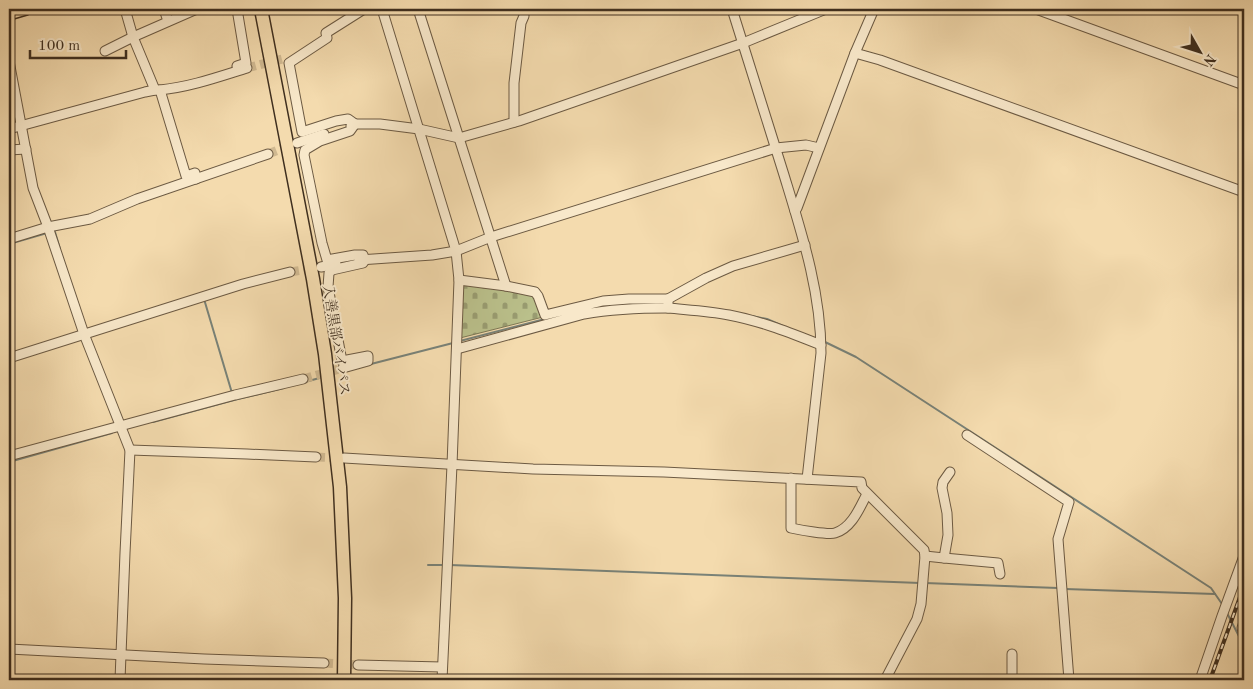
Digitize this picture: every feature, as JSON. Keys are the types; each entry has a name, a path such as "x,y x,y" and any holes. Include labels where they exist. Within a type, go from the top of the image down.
{"highway":[{"name":"入善黒部バイパス","path":"261,9 326,354 340,487 345,598 344,680"}],"main road":[{"path":"9,14 26,9"}],"street":[{"path":"125,9 133,37 158,90 186,176 195,173 196,179"},
{"path":"164,9 168,22"},
{"path":"105,51 197,9"},
{"path":"186,86 185,82 246,63 237,9"},
{"path":"286,58 364,9"},
{"path":"382,9 456,251 459,280 442,680"},
{"path":"418,9 506,286"},
{"path":"514,122 514,83 524,9"},
{"path":"732,9 795,211 815,287 821,333 821,353 807,479"},
{"path":"298,143 355,124 380,124 419,129 459,138 514,122 743,43 826,9"},
{"path":"795,211 855,53 874,9"},
{"path":"1036,9 1244,84"},
{"path":"326,33 327,38 289,63 302,132 348,119 355,124"},
{"path":"855,53 880,60 1244,192"},
{"path":"9,61 33,188 84,334 130,450 124,553 120,680"},
{"path":"9,129 158,90 186,86 247,68"},
{"path":"355,124 350,131 320,141 305,150 304,155 327,260 363,255 365,260"},
{"path":"321,267 350,261 432,255 456,251 491,237 776,148 806,145 819,148"},
{"path":"9,150 26,149"},
{"path":"9,239 48,227 90,219 137,199 268,154"},
{"path":"457,349 584,314 668,304 706,278 733,266 805,245"},
{"path":"343,368 368,361 368,356 342,361 328,286 329,273 332,270 363,263 365,260"},
{"path":"9,358 243,284 290,272"},
{"path":"459,280 535,292 545,315 603,301 629,299 730,315 780,329 821,344"},
{"path":"9,456 235,395 302,379"},
{"path":"967,435 1070,502 1058,539 1069,680"},
{"path":"130,450 316,457"},
{"path":"344,458 533,469 664,472 861,482 862,488 867,494 924,550 925,556 921,604 917,619 886,680"},
{"path":"944,558 948,535 947,513 942,488 950,472"},
{"path":"792,478 791,528 834,533 846,526 856,515 867,494"},
{"path":"925,556 998,563 1000,574"},
{"path":"1200,680 1244,556"},
{"path":"1244,622 1242,628 1244,634"},
{"path":"9,649 324,663"},
{"path":"1012,654 1012,680"},
{"path":"358,665 442,667"}],"green space":[{"path":"463,283 534,294 543,317 460,338"}],"waterway":[{"path":"52,232 55,232 60,249"},
{"path":"9,244 47,233"},
{"path":"204,299 232,393"},
{"path":"623,304 651,304"},
{"path":"598,306 613,305"},
{"path":"752,316 767,319 783,326"},
{"path":"460,341 545,319"},
{"path":"823,341 856,357 1211,588 1222,604"},
{"path":"371,364 453,343"},
{"path":"332,374 342,371"},
{"path":"305,382 323,377"},
{"path":"153,422 284,388"},
{"path":"9,462 112,433"},
{"path":"428,565 443,565"},
{"path":"450,565 920,583"},
{"path":"925,583 1058,588"},
{"path":"1065,589 1215,594"},
{"path":"1227,613 1244,646"}],"tunnel":[{"path":"247,68 286,58"},
{"path":"268,154 291,145"},
{"path":"290,272 315,268"},
{"path":"303,379 343,368"},
{"path":"316,457 340,458"},
{"path":"324,663 358,665"}],"railway":[{"path":"1210,680 1244,586"}]}
